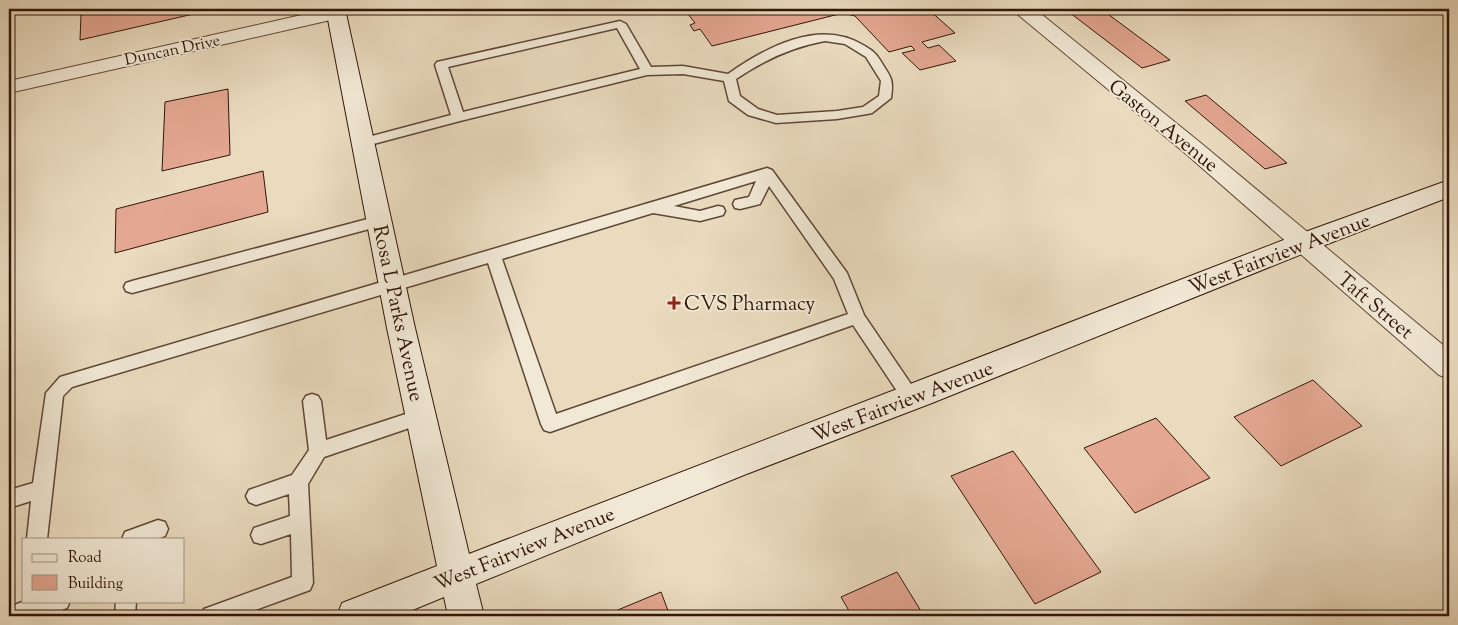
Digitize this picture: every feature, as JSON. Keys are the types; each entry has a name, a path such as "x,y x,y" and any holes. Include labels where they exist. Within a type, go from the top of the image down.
{"street":[{"name":"Gaston Avenue","path":"1023,9 1194,149 1303,243"},
{"name":"Duncan Drive","path":"9,88 335,11"},
{"name":"Rosa L Parks Avenue","path":"335,11 392,286 466,616"},
{"name":"West Fairview Avenue","path":"355,616 733,464 911,398 1303,243 1449,188"},
{"name":"Taft Street","path":"1303,243 1449,366"}],"lane":[{"path":"458,117 441,65 620,24 647,71"},
{"path":"362,143 458,117 647,71 683,70 730,78 756,60 797,42 825,37 848,40 871,55 887,81 885,98 867,110 837,115 776,118 753,112 734,98 730,78"},
{"path":"740,204 754,200 767,174"},
{"path":"37,538 55,393 66,382 767,174"},
{"path":"767,174 841,277 857,317 911,398"},
{"path":"651,208 700,216 718,211"},
{"path":"132,287 379,221"},
{"path":"492,256 550,424 857,317"},
{"path":"312,401 318,451"},
{"path":"211,616 303,584 298,482 318,451 421,417"},
{"path":"256,496 298,482"},
{"path":"9,500 42,489"},
{"path":"261,536 300,522"},
{"path":"135,538 158,529"},
{"path":"24,611 56,602"},
{"path":"125,616 126,602"}],"building":[{"path":"111,9 201,9 202,12 80,40 81,15"},
{"path":"684,9 928,9 955,33 922,42 928,48 939,45 956,61 920,70 902,53 915,50 911,46 889,52 855,16 843,13 712,46 700,29 694,31 690,25 695,23"},
{"path":"1065,9 1101,9 1170,60 1142,68"},
{"path":"14,31 12,54 9,54 9,32"},
{"path":"228,89 230,155 162,171 165,102"},
{"path":"1206,95 1287,163 1265,169 1185,101"},
{"path":"263,171 268,212 115,253 116,209"},
{"path":"1313,380 1362,426 1281,466 1234,417"},
{"path":"1156,418 1210,478 1135,513 1084,448"},
{"path":"1013,451 1101,572 1035,604 951,476"},
{"path":"897,572 924,616 852,616 841,597"},
{"path":"661,592 670,616 614,616 613,612"}],"place":[{"name":"CVS Pharmacy","path":"674,303"}]}
